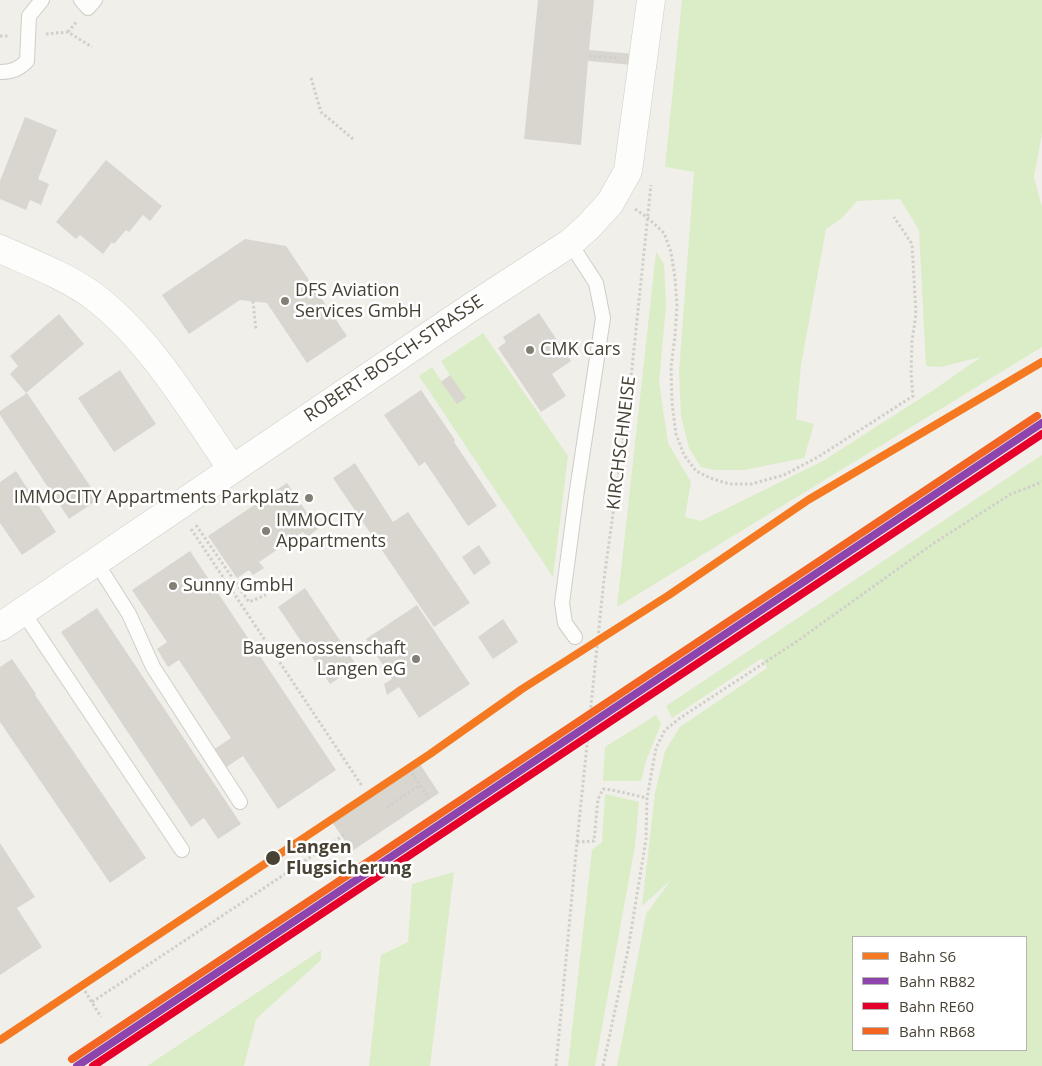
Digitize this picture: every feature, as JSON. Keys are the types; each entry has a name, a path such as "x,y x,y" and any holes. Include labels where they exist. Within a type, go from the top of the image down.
{"street":[{"name":"ROBERT-BOSCH-STRASSE","path":"0,627 466,310 570,243 588,227 610,204 628,170 651,0"},
{"path":"0,249 62,277 91,294 117,316 145,346 168,376 232,469"}],"lane":[{"path":"0,72 19,69 27,61 29,16 42,0"},
{"path":"81,0 88,8 95,0"},
{"path":"570,243 596,283 603,318 578,480 562,603 565,623 575,637"},
{"path":"96,562 130,614 153,667 240,802"},
{"path":"23,612 182,850"}],"path":[{"path":"311,78 321,112 353,139"},
{"name":"KIRCHSCHNEISE","path":"556,1066 604,579 629,397 647,217 664,233 671,252 675,278 676,305 671,367 672,403 676,434 684,455 696,471 710,478 729,484 751,484 784,475 818,457 913,396 911,374 912,341 916,314 912,244 894,217"},
{"path":"253,301 256,330"},
{"path":"604,1066 628,950 646,839 647,798 656,748 664,730 796,642 934,543 1011,494 1042,482"},
{"path":"181,504 249,602 266,595"},
{"path":"202,545 362,786"},
{"path":"412,773 429,798"},
{"path":"386,808 420,785"},
{"path":"577,842 594,841 598,799 603,789 647,798"},
{"path":"92,1002 344,835"},
{"path":"85,991 101,1016"}],"green space":[{"path":"682,0 1042,0 1042,133 1034,177 1042,207 1042,347 617,607 656,252 664,264 666,305 659,382 668,443 691,482 685,517 701,521 823,461 981,357 941,367 926,366 919,230 900,199 857,201 842,218 826,229 801,365 796,419 814,424 804,458 744,470 714,470 701,467 689,448 681,415 679,372 694,172 665,167"},
{"path":"483,333 568,456 553,577 419,376 432,367 442,382 450,375 441,361"},
{"path":"1042,455 1042,1066 617,1066 646,914 671,880 642,906 655,793 665,751 680,727 767,668 762,658 672,718 666,706"},
{"path":"656,715 661,724 646,761 641,781 603,781 605,747"},
{"path":"605,794 639,802 635,846 595,1066 568,1066 592,850 602,842"},
{"path":"454,872 430,1066 369,1066 381,955 408,942 412,884"},
{"path":"321,950 321,960 256,1019 244,1066 147,1066"}],"building":[{"path":"538,0 594,0 589,50 635,54 633,65 588,61 581,145 524,139"},
{"path":"25,117 57,130 38,179 49,184 41,205 30,200 26,210 0,199 0,181"},
{"path":"106,160 162,206 150,221 143,215 129,232 126,230 114,244 112,242 103,254 80,235 76,239 56,222"},
{"name":"DFS Aviation Services GmbH","path":"245,239 286,246 347,336 307,363 267,303 240,300 189,334 162,295"},
{"path":"539,313 571,361 552,374 566,396 541,412 498,348 506,342 503,337"},
{"path":"59,314 84,344 26,393 10,374 18,366 10,356"},
{"path":"120,370 156,424 114,452 78,398"},
{"path":"450,375 466,398 457,404 441,382"},
{"path":"421,390 497,506 468,526 425,462 419,466 384,415"},
{"path":"27,393 99,499 69,519 0,415 0,411"},
{"path":"355,463 393,522 408,512 470,603 434,627 333,478"},
{"path":"16,471 56,532 22,555 0,523 0,482"},
{"name":"IMMOCITY Appartments","path":"287,483 318,529 307,537 303,532 259,562 264,568 253,575 249,570 237,578 208,536"},
{"path":"479,545 491,563 474,575 462,557"},
{"path":"190,551 336,770 278,809 243,756 225,768 213,750 231,738 179,660 168,667 157,649 167,642 132,590"},
{"path":"305,588 357,666 330,684 278,607"},
{"name":"Baugenossenschaft Langen eG","path":"417,605 470,684 419,718 399,687 387,695 384,684 392,679 366,639"},
{"path":"97,608 241,824 218,839 204,818 191,827 61,632"},
{"path":"503,619 518,642 493,659 478,637"},
{"path":"12,659 146,858 110,883 0,722 0,667"},
{"path":"420,764 439,793 352,851 332,822"},
{"path":"0,843 35,897 17,908 42,947 0,975"}],"rail line":[{"name":"S6","path":"0,1040 430,754 522,689 669,595 808,500 1042,362"},
{"name":"RB68","path":"72,1059 1037,416"},
{"name":"RB82","path":"77,1066 1042,423"},
{"name":"RE60","path":"93,1066 1042,434"}],"place":[{"name":"DFS Aviation Services GmbH","path":"285,301"},
{"name":"CMK Cars","path":"530,350"},
{"name":"IMMOCITY Appartments Parkplatz","path":"309,498"},
{"name":"IMMOCITY Appartments","path":"266,531"},
{"name":"Sunny GmbH","path":"173,586"},
{"name":"Baugenossenschaft Langen eG","path":"416,659"},
{"name":"Langen Flugsicherung","path":"273,858"}]}
